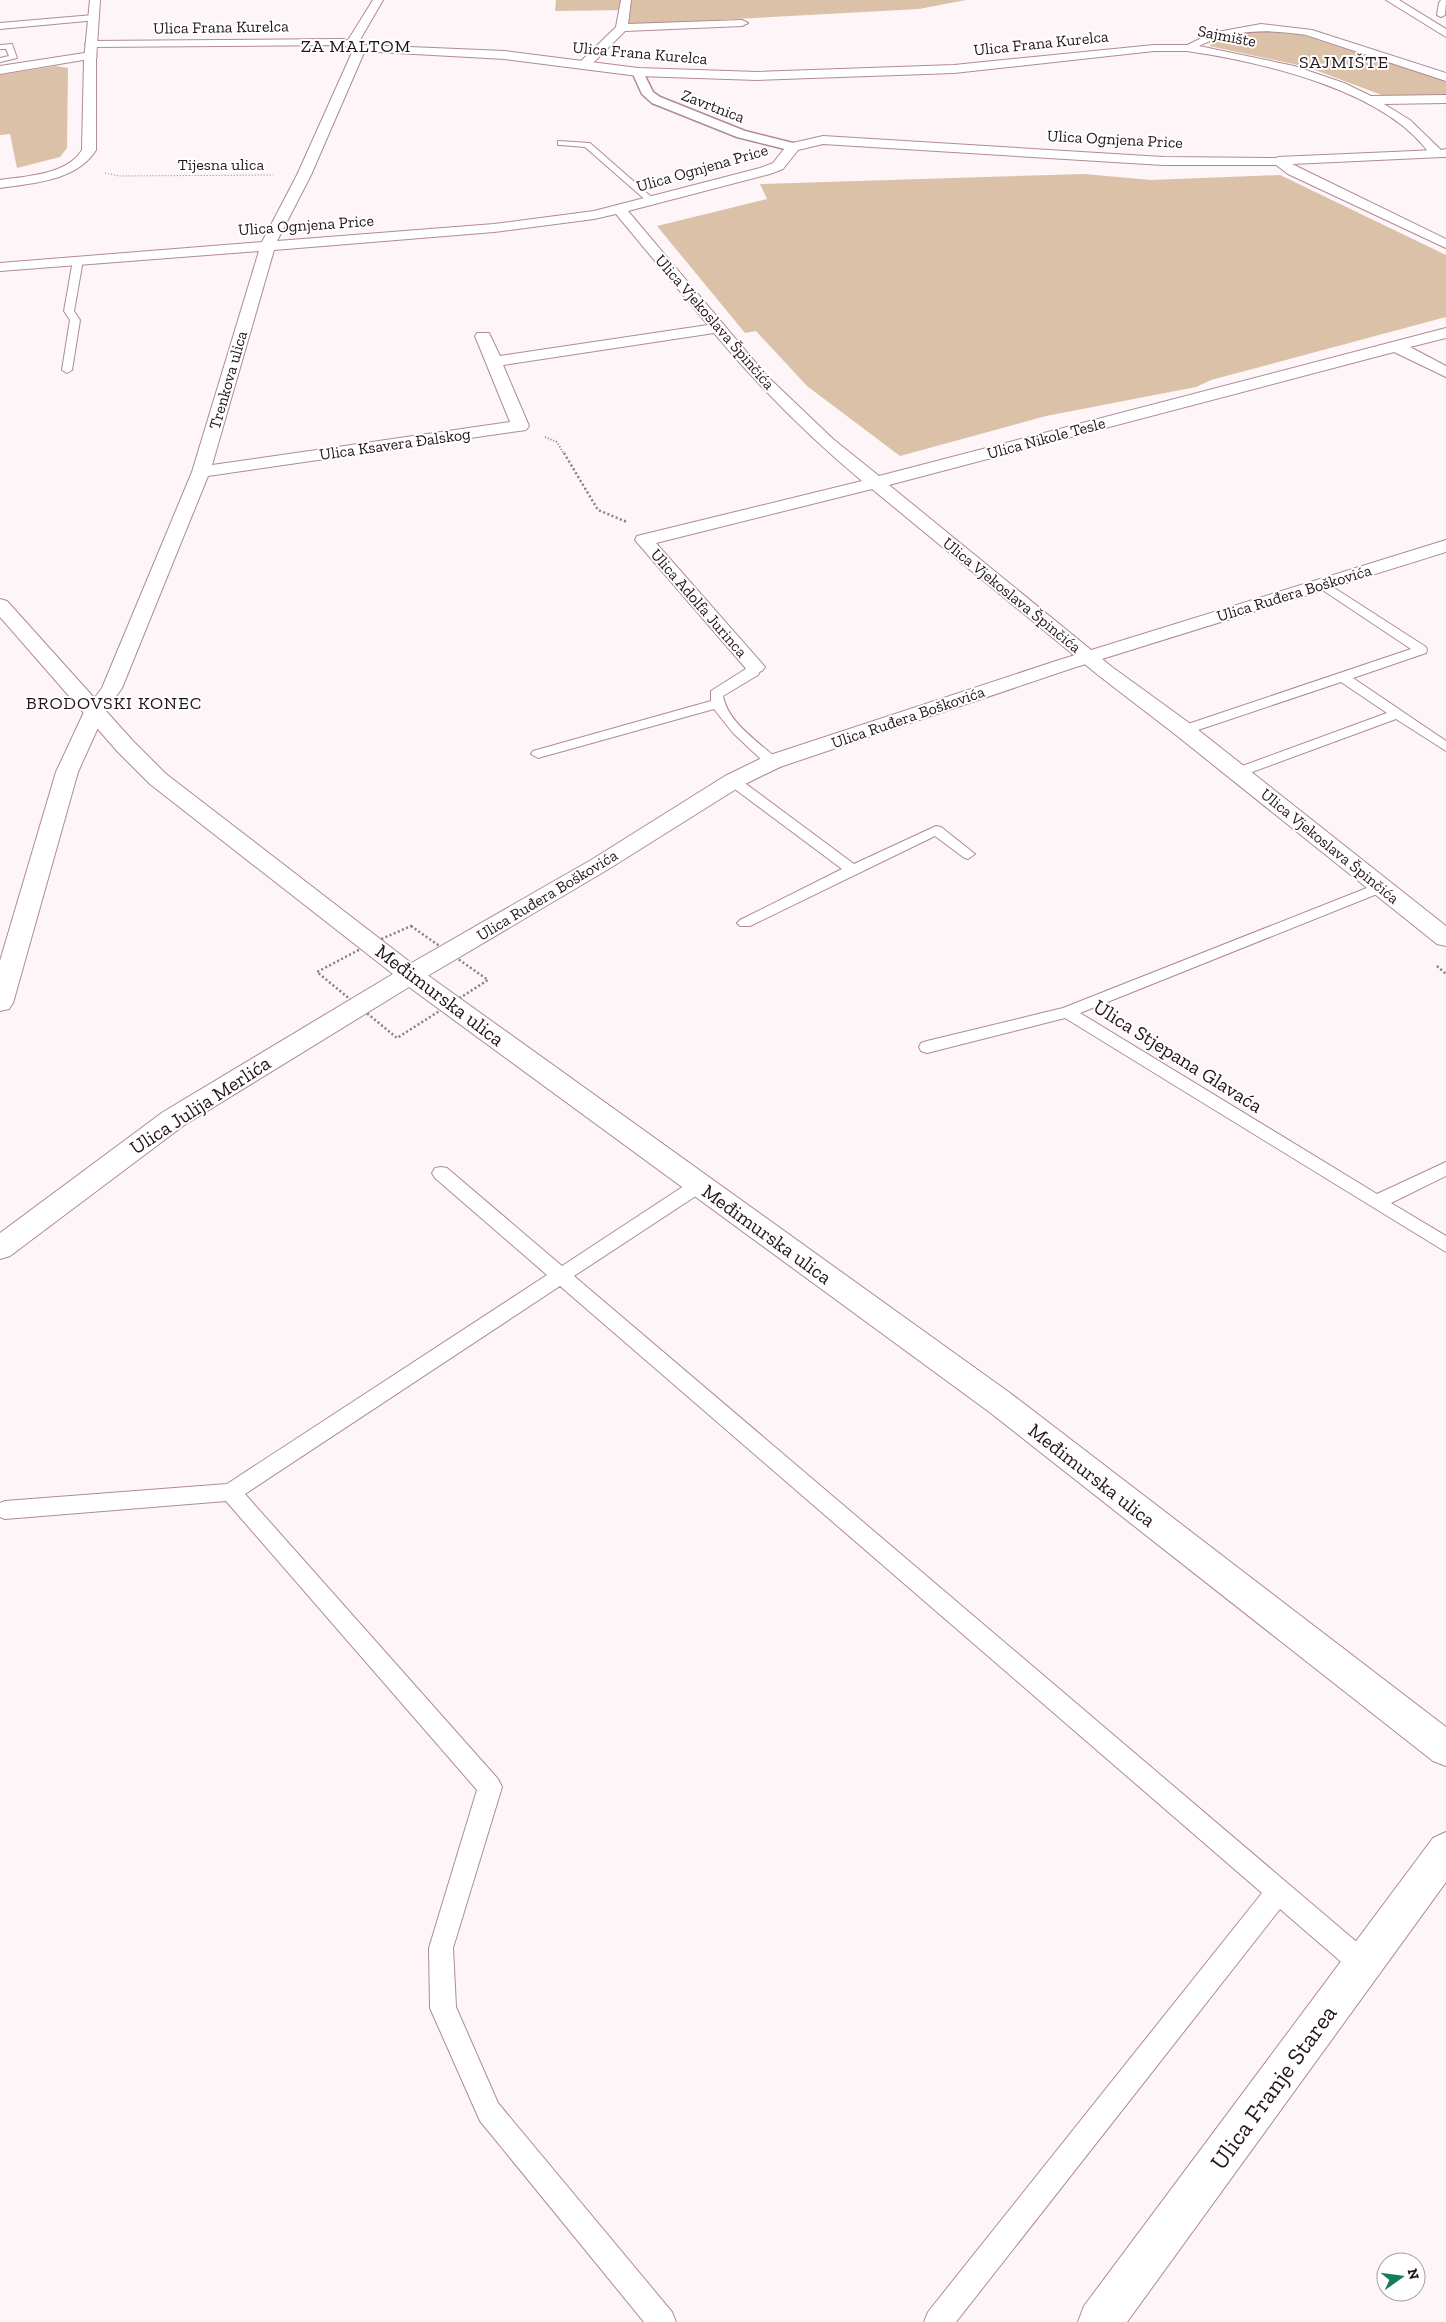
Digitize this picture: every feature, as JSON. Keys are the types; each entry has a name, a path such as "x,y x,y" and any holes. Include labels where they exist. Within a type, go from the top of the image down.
{"street":[{"path":"0,184 71,168 87,156 89,150 91,50 95,0"},
{"name":"Trenkova ulica","path":"0,1003 68,772 95,712 112,688 202,472 268,245 304,175 356,46 378,0"},
{"path":"584,65 622,28 626,0"},
{"path":"1391,0 1446,34"},
{"path":"3,30 93,18"},
{"path":"622,28 742,23"},
{"name":"Sajmište","path":"1187,48 1207,38 1236,29 1255,27 1289,28 1308,32 1446,77"},
{"name":"Ulica Frana Kurelca","path":"0,70 91,50 343,42 356,46 506,55 638,72 748,76 892,72 1006,64 1154,48 1187,48"},
{"name":"Sajmište","path":"1187,48 1245,57 1315,76 1343,87 1369,100 1408,126 1441,153"},
{"name":"Zavrtnica","path":"638,72 648,94 656,100 741,134 793,147"},
{"name":"Sajmište","path":"1369,100 1446,99"},
{"name":"Ulica Ognjena Price","path":"0,267 494,228 568,220 652,201 765,171 778,166 793,147 822,140 865,141 1163,161 1278,161 1441,153"},
{"path":"1278,161 1292,171 1446,244"},
{"name":"Ulica Vjekoslava Špinčića","path":"619,209 760,379 827,443 1088,657 1239,772 1446,938"},
{"path":"494,362 718,328"},
{"name":"Ulica Nikole Tesle","path":"644,540 874,483 1446,333"},
{"path":"483,336 520,426"},
{"path":"1395,346 1446,372"},
{"name":"Ulica Ksavera Đalskog","path":"202,472 520,426"},
{"name":"Ulica Adolfa Jurinca","path":"644,540 755,666"},
{"name":"Ulica Ruđera Boškovića","path":"410,975 599,865 733,782 772,762 1088,657 1446,546"},
{"name":"Međimurska ulica","path":"0,605 95,712 158,779 410,975 999,1402 1446,1749"},
{"name":"Ulica Julija Merlića","path":"0,1248 173,1119 341,1015 410,975"},
{"name":"Ulica Franje Starea","path":"1100,2322 1446,1851"}],"lane":[{"path":"1440,14 1445,0"},
{"path":"0,60 13,58 3,30"},
{"path":"0,47 10,46"},
{"path":"562,143 587,145 652,201"},
{"path":"67,370 75,320 69,311 78,260"},
{"path":"1184,730 1421,650 1322,584"},
{"path":"755,666 753,672 716,694 716,704 724,717 772,762"},
{"path":"1342,677 1446,747"},
{"path":"538,754 716,704"},
{"path":"1239,772 1397,714"},
{"path":"733,782 853,870"},
{"path":"745,923 936,830 968,854"},
{"name":"Ulica Stjepana Glavaća","path":"1068,1012 1382,887"},
{"path":"928,1047 1068,1012"},
{"name":"Ulica Stjepana Glavaća","path":"1068,1012 1446,1245"},
{"path":"1376,1202 1446,1168"},
{"path":"441,1173 1363,1964"},
{"path":"5,1510 231,1492 699,1185"},
{"path":"231,1492 490,1787 441,1948 443,2008 490,2112 662,2322"},
{"path":"938,2322 1278,1892"}],"path":[{"name":"Tijesna ulica","path":"138,176 304,175"},
{"path":"520,426 556,442 598,510 627,522 644,540"}],"shaded area":[{"path":"556,0 966,0 919,9 625,25 629,10 555,11"},
{"path":"1265,30 1299,34 1446,81 1446,95 1387,97 1307,67 1209,46 1219,38"},
{"path":"56,66 68,68 67,148 60,157 17,168 10,134 0,135 0,75"},
{"path":"1084,174 1151,180 1280,175 1446,255 1446,317 1211,380 1196,387 1046,416 900,456 807,386 756,331 745,333 657,226 767,199 760,184"}],"district":[{"name":"ZA MALTOM","path":"356,46"},
{"name":"SAJMIŠTE","path":"1344,62"},
{"name":"BRODOVSKI KONEC","path":"114,703"}]}
